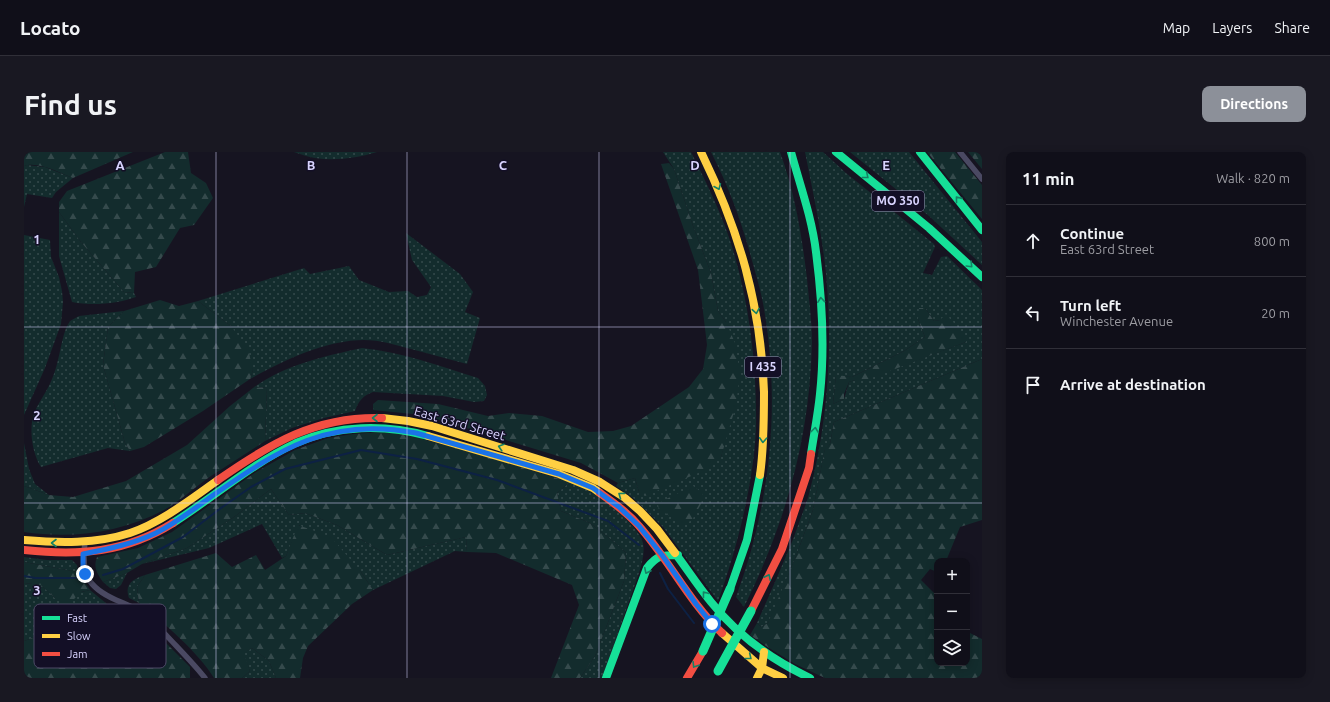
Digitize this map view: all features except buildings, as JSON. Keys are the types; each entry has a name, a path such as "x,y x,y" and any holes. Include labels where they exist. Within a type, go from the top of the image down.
{"main road":[{"name":"I 435","path":"687,678 704,651 730,589 746,542 763,458 764,382 761,341 754,299 746,263 731,218 716,182 701,152"},
{"path":"715,674 751,612 782,549 809,468 820,394 822,348 821,309 816,251 809,216 791,152"},
{"path":"796,152 799,178"},
{"name":"MO 350","path":"836,152 920,220 982,277"},
{"path":"920,152 982,230"},
{"name":"East 63rd Street","path":"24,540 45,543 85,542 102,540 129,533 163,517 266,448 295,433 330,422 356,418 388,418 425,424 573,470 591,477 609,487 640,511 678,555 718,610 740,632 764,652 791,669 810,678"},
{"name":"East 63rd Street","path":"24,550 48,553 83,554 123,546 157,532 179,519 250,470 298,443 315,436 333,432 375,428 397,429 416,433 559,474 593,488 619,507 639,526 708,619 733,644 762,668 782,678"},
{"path":"606,678 647,568 654,559 662,555 678,555"},
{"path":"757,678 762,668 764,652"}],"street":[{"path":"960,152 982,179"},
{"path":"85,542 83,566 85,574 90,582 101,592 126,604"},
{"path":"166,636 192,662 205,678"}],"green space":[{"path":"24,152 133,152 73,178 42,166 24,166"},
{"path":"165,152 188,152 191,173 206,183 213,198 194,225 180,228 156,267 135,272 134,293 124,292 81,242 59,212 59,202 67,191"},
{"path":"294,152 377,152 362,156 323,159 312,158"},
{"path":"663,152 691,152 720,212 739,271 748,315 754,360 756,427 752,470 738,538 718,601 663,527 633,498 616,486 618,483 635,478 639,492 721,457 726,437 726,322 718,311 711,273 693,226 674,169"},
{"path":"711,152 780,152 790,183 800,231 811,318 812,342 810,377 801,445 793,478 772,543 744,607 736,597 748,562 764,491 772,419 772,382 764,309 758,281 738,214"},
{"path":"805,152 823,152 846,173 934,244 935,247 923,273 932,275 941,257 947,256 982,290 982,359 834,422 830,444 825,449 813,510 775,608 768,623 761,627 757,623 806,505 821,440 825,412 829,357 826,274 817,213","holes":["925,308 934,321 941,320 946,315 966,342 866,379 849,382 844,399 833,404 836,376 852,377 904,351 925,337 918,319"]},
{"path":"850,152 909,152 982,242 982,265 929,216"},
{"path":"927,152 955,152 982,185 982,219"},
{"path":"968,152 982,152 982,169"},
{"path":"669,163 674,169 693,226 711,273 718,311 726,322 735,343 740,373 736,405 721,457 705,470 645,496 639,492 635,478 618,483 581,463 423,415 373,410 373,404 378,400 438,404 488,416 509,413 542,416 588,432 613,431 631,426 689,387 703,369 707,345 698,270 661,164"},
{"path":"24,166 45,167 73,178 56,192 52,198 27,194 24,207"},
{"path":"59,212 81,242 124,292 134,293 136,297 104,304 72,302 59,256"},
{"path":"406,233 460,274 473,292 465,312 480,318 467,364 400,346 364,340 335,344 305,353 276,365 250,379 253,370 231,326 198,301 304,268 310,274 349,266 359,280 389,292 408,291 417,297 427,295 431,287 412,260"},
{"path":"24,235 50,240 51,257 59,277 63,302 61,324 45,368 24,415"},
{"path":"160,300 179,306 198,301 231,326 248,349 253,370 250,379 203,411 144,447 130,451 125,443 103,365 108,327 124,311"},
{"path":"919,308 925,308 934,321 940,320 946,314 967,338 966,342 866,380 855,380 849,382 844,394 844,399 833,404 836,375 852,377 904,351 925,337 918,319"},
{"path":"124,311 108,327 103,365 125,443 130,451 108,448 41,467 33,447 31,432 33,417 54,373 66,328 70,321 79,316"},
{"path":"362,348 406,356 478,378 485,386 487,395 484,401 474,402 443,396 373,392 362,399 355,411 324,418 292,428 265,441 267,387 253,388 291,367 319,358"},
{"path":"982,359 982,520 960,527 947,558 934,558 934,571 930,569 921,580 934,593 934,666 970,666 970,633 982,639 982,678 825,678 795,664 750,635 757,623 761,627 768,623 796,556 813,510 825,448 830,444 834,422"},
{"path":"267,387 265,441 211,476 164,510 130,524 96,532 60,535 24,532 24,486 49,495 73,497 126,481 187,445 230,406 253,388"},
{"path":"382,432 404,434 481,455 570,482 557,493 561,511 590,523 626,553 624,581 595,656 580,678 551,678 579,605 572,585 496,553 467,552 466,537 387,555 337,525 305,513 289,515 271,489 234,517 187,548 142,564 127,573 103,582 97,573 95,564 97,557 138,548 172,532 256,472 295,450 328,438 353,434"},
{"path":"24,443 29,469 35,484 49,495 24,486"},
{"path":"570,482 593,493 614,508 629,522 640,537 644,547 639,573 602,678 580,678 595,656 624,581 626,553 590,523 561,511 557,493"},
{"path":"693,486 703,493 701,504 692,520 683,525 665,513 659,512 658,503"},
{"path":"271,489 289,515 305,513 337,525 387,555 466,537 467,552 455,551 373,590 361,572 299,525 286,556 282,558 262,524 209,548 142,564 187,548 234,517"},
{"path":"298,525 331,537 361,572 373,590 352,604 308,646 303,658 300,678 276,678 269,661 252,648 244,653 250,671 242,678 214,678 190,648 166,626 166,604 139,603 137,587 145,575 216,553 232,567 256,555 265,570 286,556"},
{"path":"24,557 47,560 72,560 77,565 78,572 24,562"},
{"path":"24,562 78,572 90,590 81,592 69,604 66,604 55,598 41,585 24,583"},
{"path":"127,573 121,585 116,589 110,588 103,582"},
{"path":"145,575 137,587 139,603 129,598 128,589 133,580"},
{"path":"24,583 41,585 55,598 90,590 107,604 34,604 34,637 24,641"},
{"path":"34,637 34,668 166,668 166,643 190,667 190,678 24,678 24,641"},
{"path":"252,648 269,661 276,678 242,678 250,671 243,653"}],"waterway":[{"path":"103,575 123,569 183,537 251,487 285,469 361,450 417,459 497,480 608,521 639,545"},
{"path":"660,573 668,589 694,623"},
{"path":"24,576 35,578 76,578"}],"traffic: fast":[{"path":"791,152 812,227 820,287 823,341 822,376 811,454"},
{"path":"836,152 929,228 982,277"},
{"path":"920,152 982,230"},
{"path":"173,523 279,451 312,437 361,428 378,428 412,432 428,436"},
{"path":"730,589 747,540 760,475"},
{"path":"675,553 706,596 733,626 769,655 810,678"},
{"path":"606,678 647,568 657,558 668,555 678,555"},
{"path":"703,651 730,589"},
{"path":"718,671 751,611"}],"traffic: slow":[{"path":"701,152 737,239 753,298 762,360 764,392 763,444 760,475"},
{"path":"382,418 432,426 573,470 600,482 625,498 640,511 657,529 675,553"},
{"path":"428,436 559,474 593,488 600,493"},
{"path":"24,540 77,542 117,537 130,533 165,516 218,480"},
{"path":"722,633 762,668 783,678"},
{"path":"757,678 762,668 764,652"}],"traffic: jam":[{"path":"218,480 257,454 295,434 336,422 382,418"},
{"path":"751,611 782,549 809,468 811,454"},
{"path":"600,493 616,504 635,521 650,539 699,608 722,633"},
{"path":"24,550 64,553 101,550 137,541 173,523"},
{"path":"687,678 703,651"}],"route":[{"path":"85,574 83,554 123,546 157,532 179,519 250,470 281,451 298,443 315,436 333,432 375,428 397,429 416,433 559,474 593,488 619,507 639,526 712,624"}]}
